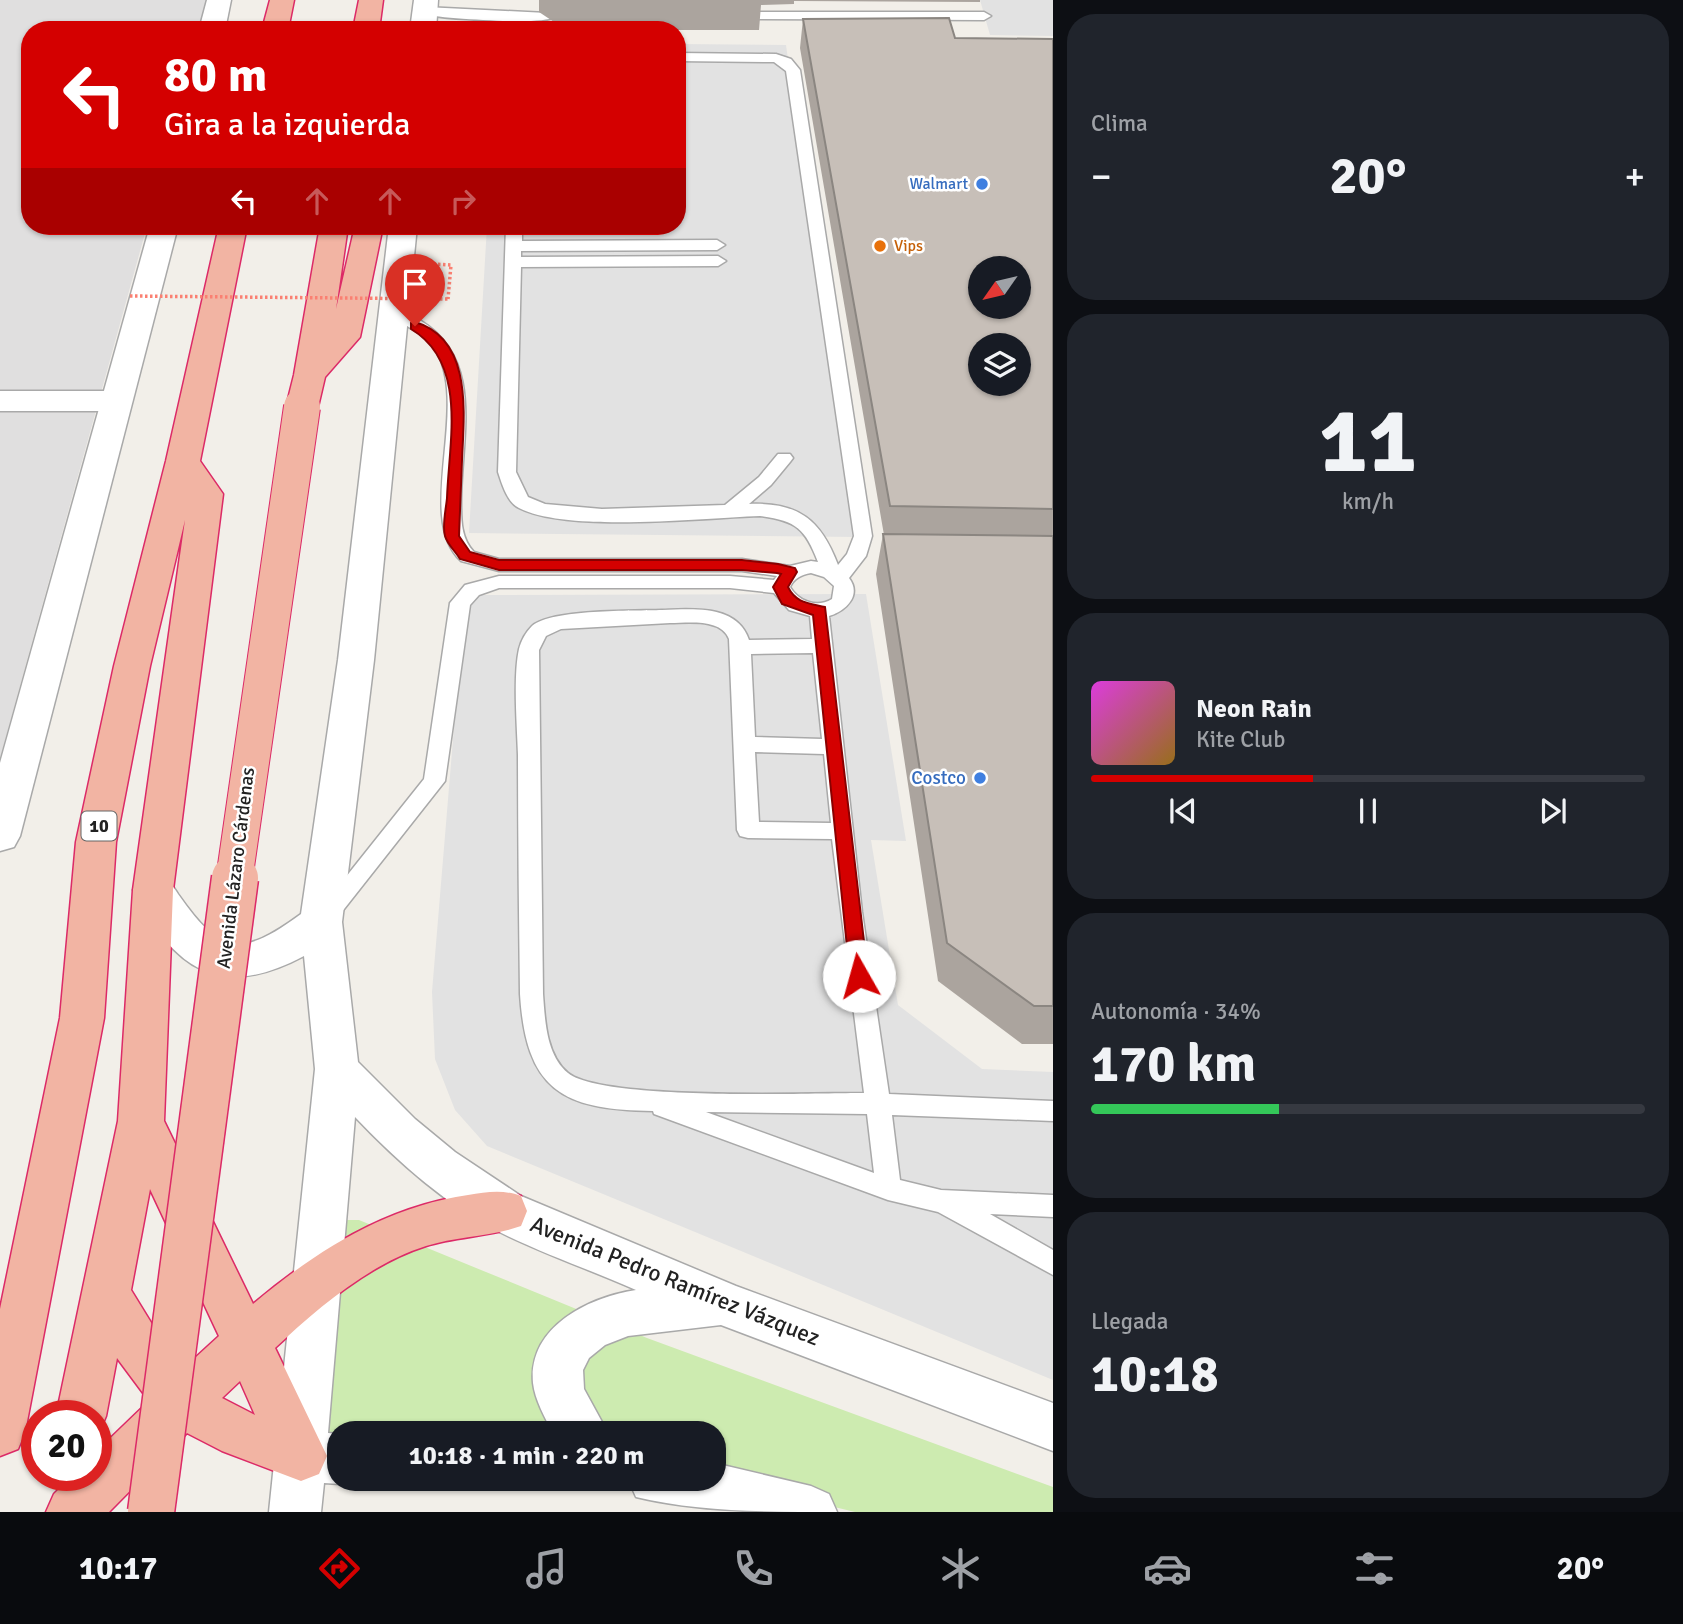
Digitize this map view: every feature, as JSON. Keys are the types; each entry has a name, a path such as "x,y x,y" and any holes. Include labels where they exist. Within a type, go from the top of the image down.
{"highway":[{"path":"277,21 282,0"},
{"path":"368,21 371,0"},
{"name":"10","path":"0,1432 82,1018 96,842 132,666 183,461 231,235"},
{"name":"Avenida Lázaro Cárdenas","path":"151,1512 256,714 332,235"},
{"path":"306,391 345,337 367,235"},
{"path":"85,1400 141,1121 153,890 206,494 183,461"},
{"path":"141,1121 246,1342 320,1457"},
{"path":"72,1512 246,1342 315,1283 374,1246 411,1229 450,1219 504,1211"},
{"path":"106,1292 140,1350 184,1401 223,1426 320,1457"},
{"path":"62,1512 66,1491"}],"street":[{"path":"214,21 219,0"},
{"path":"0,836 114,401 161,235"},
{"path":"295,1512 320,1457 315,1283 337,1069 321,922 356,660 402,235"},
{"path":"0,401 114,401"},
{"path":"153,890 196,947 223,959 243,960 267,955 295,943 321,922"},
{"name":"Avenida Pedro Ramírez Vázquez","path":"337,1069 398,1133 439,1166 504,1211 724,1304 1053,1427"},
{"path":"575,1421 566,1408 558,1387 558,1368 565,1350 576,1337 591,1326 614,1317 654,1310 724,1304"},
{"path":"723,1491 811,1512"}],"lane":[{"path":"425,14 547,17"},
{"path":"757,16 984,16"},
{"path":"686,57 776,58 786,61 793,70 863,536 856,556 835,574"},
{"path":"514,235 507,472 512,488 523,503 541,511 593,515 779,512 806,523 818,536 835,574 845,584 845,598 839,604 820,611 796,606 787,600 785,579"},
{"path":"513,254 718,253"},
{"path":"393,312 431,335 444,350 452,370 458,399 452,536 465,556 499,565 742,565 785,579"},
{"path":"730,511 765,481 784,458"},
{"path":"321,922 434,781 460,603 471,590 499,582 730,582 785,579 811,567 835,574"},
{"path":"820,611 832,747 888,1189"},
{"path":"842,831 748,830 741,647 734,628 724,621 699,617 547,624 538,629 530,642 527,751 534,1008 541,1053 550,1070 564,1084 584,1093 648,1101 878,1104 1053,1111"},
{"path":"741,647 823,646"},
{"path":"743,744 832,747"},
{"path":"648,1101 888,1189 941,1201 1053,1206"},
{"path":"941,1201 1053,1263"}],"path":[{"path":"130,296 448,299"}],"shaded area":[{"path":"0,0 210,0 204,21 21,21 21,235 145,235 0,758"},
{"path":"980,0 1053,0 1053,36 990,35"},
{"path":"686,44 786,45 857,537 469,533 486,235 686,235"},
{"path":"866,594 906,841 871,840 898,1005 982,1069 1053,1072 1053,1380 487,1146 455,1110 435,1059 432,992 465,595"}],"green space":[{"path":"340,1220 359,1220 647,1338 1053,1487 1053,1512 855,1512 726,1481 726,1421 327,1421 327,1438 311,1409"}],"building":[{"path":"949,18 955,38 1053,39 1053,509 890,506 803,19"},
{"name":"Costco","path":"883,534 1053,536 1053,1006 1034,1006 947,943"}],"place":[{"name":"Walmart","path":"982,184"},
{"name":"Vips","path":"880,246"},
{"name":"Costco","path":"980,778"}],"route":[{"path":"415,326 431,335 444,350 452,370 458,399 453,461 452,536 465,556 499,565 742,565 778,568 790,572 780,587 783,596 796,606 820,611 832,747 859,976"}]}
